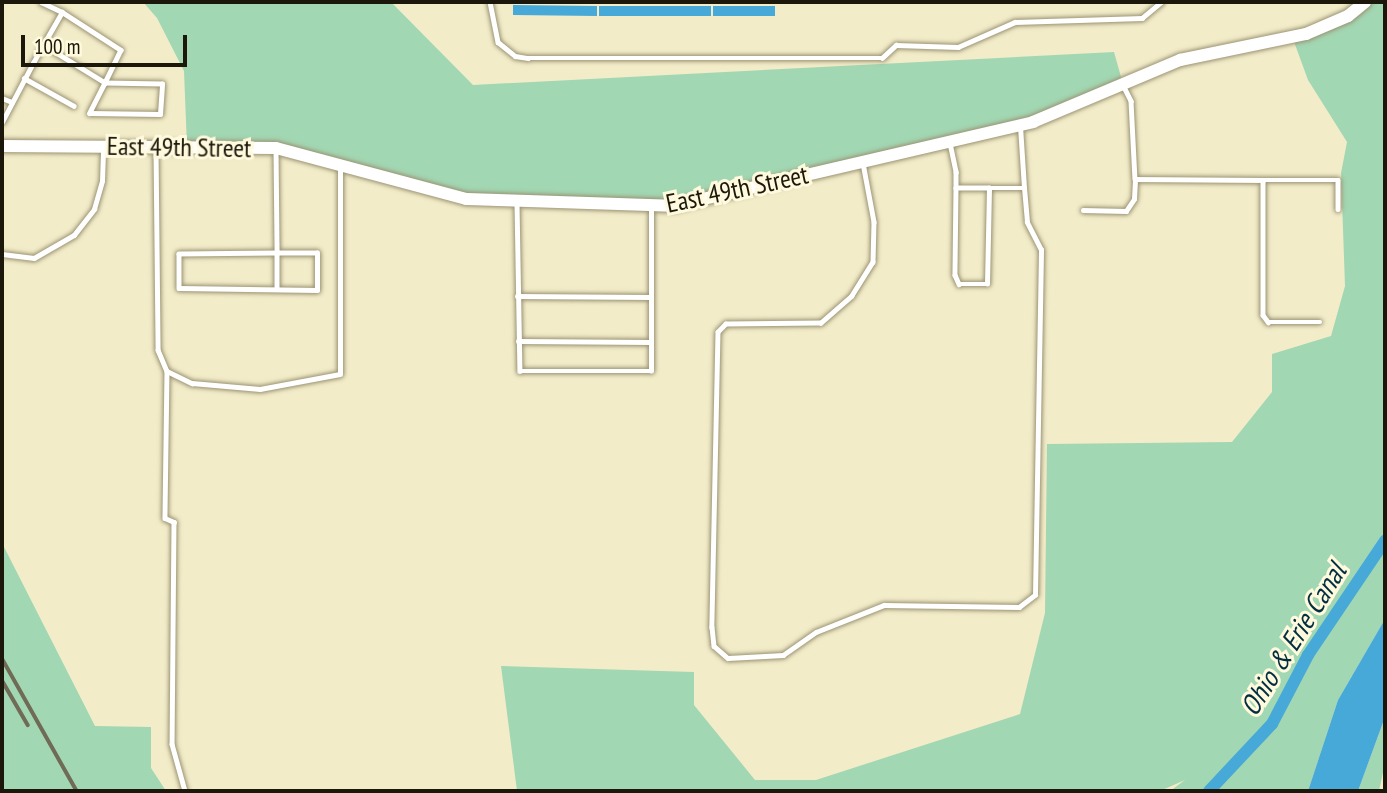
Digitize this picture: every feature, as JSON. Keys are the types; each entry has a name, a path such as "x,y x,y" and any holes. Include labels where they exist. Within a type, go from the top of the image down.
{"street":[{"name":"East 49th Street","path":"2,146 276,148 466,199 673,206 1020,125 1180,60 1306,34 1348,16 1365,2"}],"lane":[{"path":"41,2 62,12 121,50 105,83 90,113 160,114 162,84 105,83 43,45"},
{"path":"490,2 498,42 515,56 882,58 896,45 958,47 1015,22 1142,18 1161,2"},
{"path":"2,122 62,12"},
{"path":"24,78 74,106"},
{"path":"1083,210 1126,211 1134,199 1131,101 1123,84"},
{"path":"2,98 12,102"},
{"path":"863,162 874,222 873,262 852,296 821,323 726,324 718,332 712,627 714,646 728,658 783,655 816,632 884,605 1019,607 1035,595 1041,250 1027,222 1020,125"},
{"path":"950,142 956,188 955,275 960,284 987,285 989,188"},
{"path":"2,254 34,258 74,235 94,209 102,181 103,146"},
{"path":"156,146 158,349 167,371 165,518 174,522 172,744 186,791"},
{"path":"276,148 277,289"},
{"path":"167,371 192,383 260,389 340,374 340,165"},
{"path":"1135,179 1338,180 1338,209"},
{"path":"1263,180 1263,315 1268,322 1320,322"},
{"path":"956,188 1024,188"},
{"path":"517,202 517,341 520,371 649,372 651,207"},
{"path":"277,253 317,253 317,289 179,288 179,254 277,253"},
{"path":"517,296 651,297"},
{"path":"517,341 651,342"}],"green space":[{"path":"143,2 391,2 473,85 1114,52 1123,84 1033,122 673,206 466,199 276,148 187,147 184,71 157,18"},
{"path":"1365,2 1385,2 1385,619 1338,700 1308,791 1170,791 1185,780 1160,791 517,791 501,666 694,672 694,705 755,780 816,780 1020,714 1045,613 1047,444 1232,442 1272,392 1272,354 1331,336 1345,286 1341,173 1347,142 1308,80 1293,39"},
{"path":"2,543 95,726 151,727 151,768 166,791 2,791"},
{"path":"1385,717 1385,763 1379,791 1358,791"}],"water":[{"path":"513,5 597,6 597,16 513,15"},
{"path":"599,6 711,6 711,16 599,16"},
{"path":"713,6 775,6 775,16 713,16"},
{"path":"1385,619 1385,717 1358,791 1308,791 1338,700"}],"waterway":[{"name":"Ohio & Erie Canal","path":"1209,791 1272,724 1308,655 1385,541"}],"railway":[{"path":"2,658 77,791"},
{"path":"2,680 28,725"}]}
